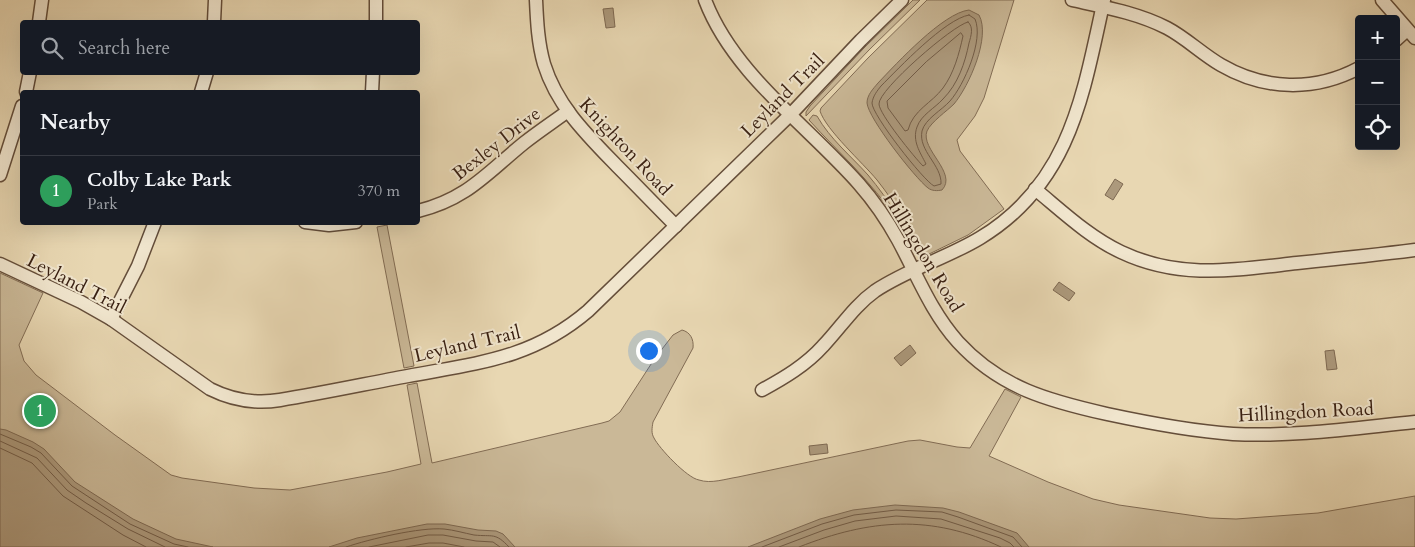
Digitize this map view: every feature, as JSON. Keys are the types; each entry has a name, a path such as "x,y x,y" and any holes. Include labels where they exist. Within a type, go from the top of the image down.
{"street":[{"path":"39,20 42,0"},
{"path":"214,20 215,0"},
{"path":"376,0 376,20"},
{"name":"Knighton Road","path":"536,0 538,33 544,64 555,91 568,111 592,140 676,226"},
{"name":"Hillingdon Road","path":"705,0 717,26 733,52 853,177 875,204 894,233 935,312 949,331 964,348 1002,377 1031,393 1052,401 1162,425 1234,434 1297,434 1415,422"},
{"name":"Leyland Trail","path":"0,264 81,302 111,319 195,379 215,391 244,400 259,402 280,400 514,355 550,338 578,320 791,114 902,0"},
{"path":"1072,0 1103,4 1166,28 1188,40 1220,64 1240,74 1266,82 1291,86 1318,84 1355,70"},
{"path":"1382,0 1411,34"},
{"path":"762,390 789,375 813,356 868,296 913,270 987,233 1008,217 1035,189 1051,169 1071,130 1081,99 1103,4"},
{"path":"26,90 29,75"},
{"path":"202,90 206,75"},
{"path":"372,90 373,75"},
{"name":"Bexley Drive","path":"420,210 444,203 467,191 490,174 523,144 568,111"},
{"path":"0,175 20,112"},
{"path":"1035,189 1088,233 1111,247 1144,261 1179,270 1197,272 1222,271 1415,250"},
{"path":"111,319 133,276 154,225"}],"shaded area":[{"path":"913,0 920,0 806,116 810,106 864,48"},
{"path":"927,0 1014,0 984,98 975,116 957,140 960,151 1004,209 968,235 925,256 903,217 884,189 837,137 820,111 868,58"},
{"path":"813,115 817,116 834,140 868,175 883,194 897,214 921,257 907,241 887,205 809,120"},
{"path":"387,225 414,366 404,368 377,227"},
{"path":"0,273 43,293 19,345 24,361 36,375 171,475 182,478 254,488 290,490 421,464 407,385 417,383 432,463 609,421 620,412 655,358 673,335 682,330 691,336 693,348 653,422 652,432 657,443 667,455 688,474 699,480 708,482 723,480 908,441 920,440 970,448 1005,389 1021,397 989,456 1048,482 1093,499 1119,505 1210,518 1236,519 1318,513 1415,496 1415,547 0,547"}],"water":[{"path":"613,8 615,27 606,28 603,9"},
{"path":"969,10 979,15 982,24 982,36 977,61 960,96 954,104 935,120 927,131 926,138 945,176 946,183 942,190 936,191 928,188 903,161 869,111 867,100 878,83 921,40 946,20 958,13"},
{"path":"1115,179 1123,184 1113,200 1105,195"},
{"path":"1059,282 1075,293 1069,301 1053,290"},
{"path":"910,345 916,353 901,366 894,358"},
{"path":"1334,350 1337,369 1327,370 1325,351"},
{"path":"0,429 33,442 44,449 75,482 133,519 176,539 213,547 0,547"},
{"path":"827,444 828,453 810,455 809,446"},
{"path":"895,505 943,508 959,512 1017,533 1029,547 748,547 820,519 853,510"},
{"path":"427,524 445,524 496,531 503,534 515,547 329,547 357,538"}],"place":[{"name":"Colby Lake Park","path":"40,411"}]}
